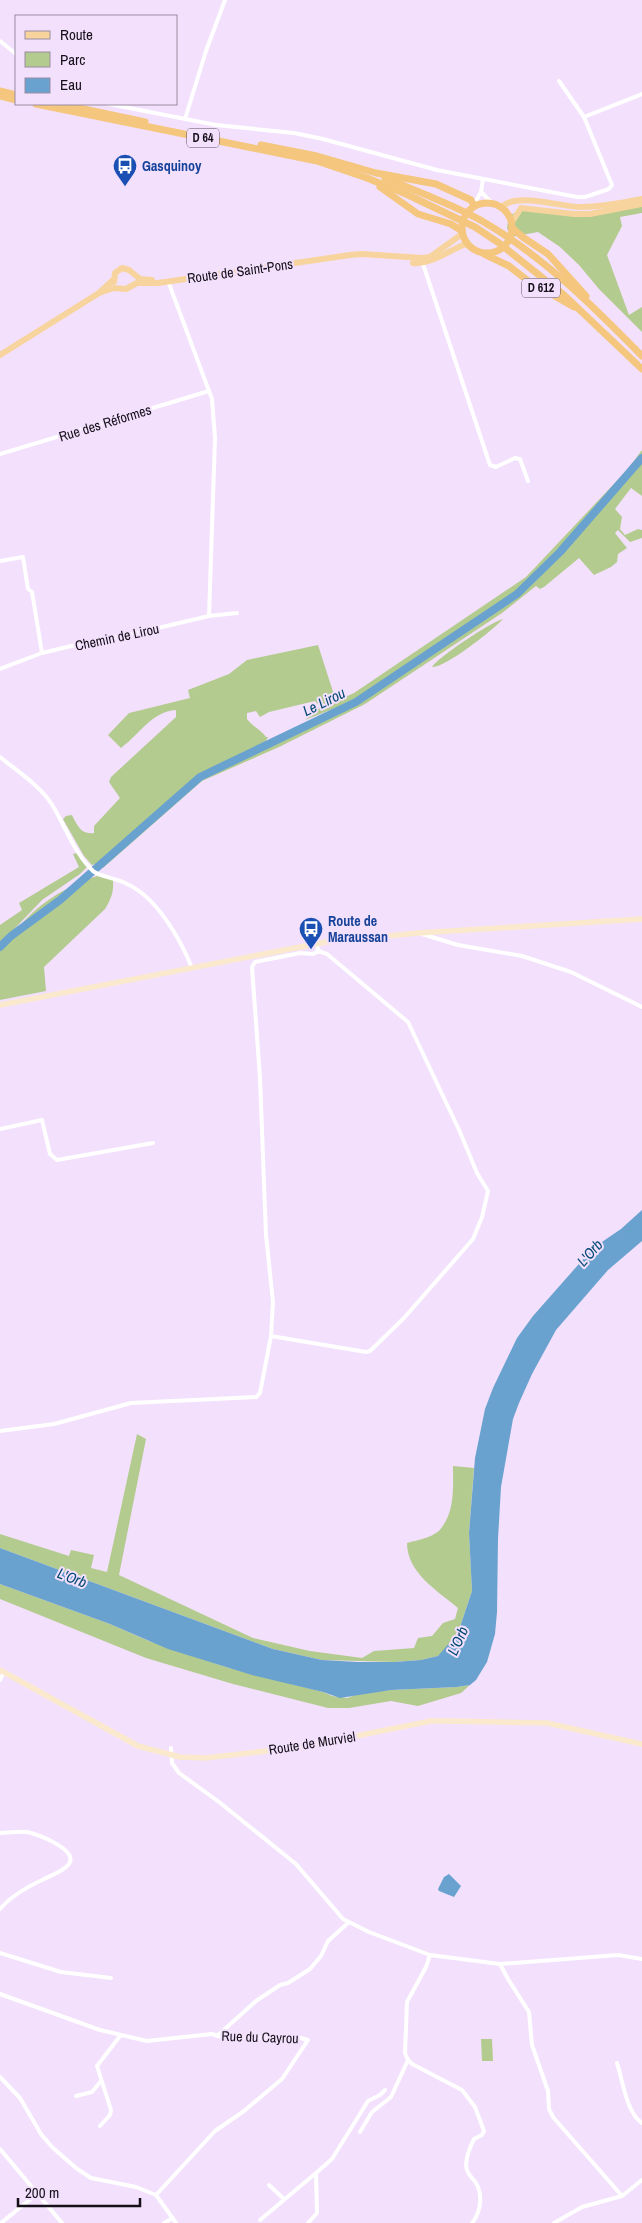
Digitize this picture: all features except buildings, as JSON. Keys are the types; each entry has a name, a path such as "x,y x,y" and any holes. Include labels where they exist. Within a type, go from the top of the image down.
{"highway":[{"path":"0,91 15,94"},
{"path":"0,96 15,100"},
{"name":"D 64","path":"41,105 317,161 367,178 418,214 451,224 462,231"},
{"name":"D 64","path":"65,105 318,156 376,173 442,186 471,200 474,206"},
{"path":"376,173 480,220 505,235 566,283 601,314"},
{"path":"367,178 475,227 526,264 600,328"},
{"path":"492,203 502,207 512,228 505,245 500,249 486,253 476,250 462,231 464,216 474,206 492,203"},
{"name":"D 612","path":"512,228 548,254 571,277 601,314 642,356"},
{"name":"D 612","path":"476,250 509,266 527,280 578,310 600,328 642,370"}],"main road":[{"path":"502,207 509,202 523,200 581,207 599,206 642,198"},
{"path":"512,228 521,208 590,214 642,204"},
{"path":"422,261 430,257 462,231"},
{"name":"Route de Saint-Pons","path":"128,288 137,283 167,281 362,254 422,261 466,244 476,250"},
{"path":"0,355 99,293 113,280 115,273 122,268 129,270 133,275 133,282 128,288 118,288 99,293"},
{"name":"Route de Saint-Pons","path":"133,275 140,279 167,281"},
{"path":"113,280 118,288"},
{"path":"0,1006 317,943 418,933 642,919"},
{"name":"Route de Murviel","path":"2,1671 138,1746 171,1756 204,1758 301,1747 444,1721 547,1723 642,1744"}],"street":[{"path":"186,119 206,51 225,0"},
{"path":"0,41 15,53"},
{"path":"114,105 216,125 294,133 437,170 577,197 585,197 609,189 612,185 584,117 559,82"},
{"path":"584,117 642,94"},
{"path":"474,206 481,192 483,179"},
{"path":"481,192 492,203"},
{"path":"422,261 490,465 496,467 516,458 520,459 528,481"},
{"path":"167,281 209,391 215,438 209,616"},
{"name":"Rue des Réformes","path":"0,454 209,391"},
{"path":"0,561 24,557 28,589 32,592 42,653"},
{"name":"Chemin de Lirou","path":"0,668 42,653 209,616 236,613"},
{"path":"0,757 44,794 94,873 125,882 142,892 154,903 166,919 193,969"},
{"path":"418,933 458,945 522,956 571,972 642,1007"},
{"path":"317,943 319,951"},
{"path":"0,1431 54,1424 131,1403 256,1397 260,1393 271,1336 273,1302 266,1235 260,1078 252,967 255,962 300,953 313,954 319,951 327,954 408,1022 460,1132 477,1173 488,1191 482,1217 473,1239 404,1318 370,1351 366,1352 271,1336"},
{"path":"0,1129 42,1120 50,1154 57,1160 154,1143"},
{"path":"0,1680 2,1671"},
{"path":"170,1748 174,1768 179,1773 219,1802 296,1864 348,1923 430,1955 500,1964 618,1955 642,1959"},
{"path":"0,1833 28,1832 64,1849 70,1857 67,1867 16,1894 0,1909"},
{"path":"217,2036 256,2001 280,1985 288,1983 310,1970 321,1956 328,1941 348,1923"},
{"path":"0,1953 61,1972 111,1978"},
{"path":"430,1955 426,1967 407,2002 405,2052 408,2060 439,2079 462,2090 475,2107 482,2123 484,2131 482,2135 474,2139 467,2160 467,2170 477,2185 480,2202 478,2215 472,2223"},
{"path":"500,1964 529,2012 532,2045 548,2091 549,2109 553,2117 622,2196"},
{"name":"Rue du Cayrou","path":"0,1994 79,2024 120,2036 147,2041 183,2036 217,2036 225,2038 297,2036 308,2040 282,2079 244,2111 215,2131 156,2195"},
{"path":"100,2126 110,2114 110,2110 98,2069 98,2062 120,2036"},
{"path":"360,2132 372,2112 391,2097 408,2060"},
{"path":"617,2063 628,2100 636,2118 642,2122"},
{"path":"0,2077 20,2098 41,2134 52,2147 76,2168 91,2178 136,2187 156,2195 176,2223"},
{"path":"76,2096 92,2092 101,2081"},
{"path":"260,2220 332,2159 368,2101 385,2090"},
{"path":"0,2149 62,2223"},
{"path":"308,2223 316,2213 316,2173"},
{"path":"554,2223 582,2207 622,2196 642,2180"},
{"path":"270,2185 284,2199"},
{"path":"1,2223 38,2193"},
{"path":"164,2223 173,2218"}],"green space":[{"path":"642,205 642,213 620,217 622,226 607,255 629,315 642,307 642,332 560,247 538,232 511,237 507,228 509,216 522,209 571,215"},
{"path":"642,450 642,456 559,551 510,597 356,700 305,720 320,707 315,701 269,712 260,717 256,711 247,713 249,722 268,737 266,741 199,775 96,864 92,865 84,856 63,819 66,816 72,815 83,831 94,833 94,826 120,798 109,782 111,777 176,717 176,710 160,715 147,724 121,748 108,735 129,713 190,698 188,690 229,674 247,660 318,645 336,701 354,693 526,577 627,470"},
{"path":"642,462 642,496 631,488 615,509 622,517 620,529 625,535 638,529 642,530 642,538 630,542 618,530 615,533 627,548 618,554 617,562 611,567 594,575 579,558 544,587 540,589 536,586 502,613 365,704 279,747 202,781 103,868 99,866 201,777 299,727 359,701 512,599 562,552"},
{"path":"503,619 458,655 438,666 432,667 465,640"},
{"path":"77,853 87,867 80,874 42,900 0,944 0,925 22,910 19,903 79,867 73,854"},
{"path":"97,876 113,880 110,899 105,909 44,967 46,991 0,1000 0,950 25,920 49,899 68,888"},
{"path":"137,1434 146,1439 119,1575 253,1638 310,1651 362,1658 374,1651 414,1648 418,1638 432,1636 443,1623 455,1619 458,1608 433,1588 418,1572 408,1554 407,1543 436,1533 446,1520 451,1506 453,1466 474,1468 469,1533 472,1591 458,1633 451,1644 438,1656 421,1660 394,1662 322,1660 273,1649 0,1548 0,1534 69,1556 71,1550 94,1555 91,1568 107,1572"},
{"path":"0,1584 110,1624 149,1641 226,1667 332,1696 347,1698 365,1692 470,1685 461,1693 418,1706 391,1701 349,1708 328,1708 233,1684 146,1658 0,1599"},
{"path":"481,2039 492,2039 493,2061 482,2061"}],"water":[{"name":"L'Orb","path":"642,1210 642,1241 608,1270 556,1330 532,1374 513,1419 501,1487 495,1634 487,1662 476,1680 470,1685 391,1690 340,1698 323,1692 252,1675 168,1649 110,1624 0,1584 0,1548 273,1649 322,1660 358,1662 421,1660 438,1656 458,1633 472,1591 469,1533 475,1458 485,1409 493,1388 517,1338 533,1316 593,1248 621,1229"},
{"path":"449,1874 461,1886 454,1897 438,1889 444,1877"}],"waterway":[{"name":"Le Lirou","path":"0,947 11,936 60,900 200,777 356,702 517,594 560,552 642,458"}],"place":[{"name":"Gasquinoy","path":"125,187"},
{"name":"Route de Maraussan","path":"311,950"}]}
